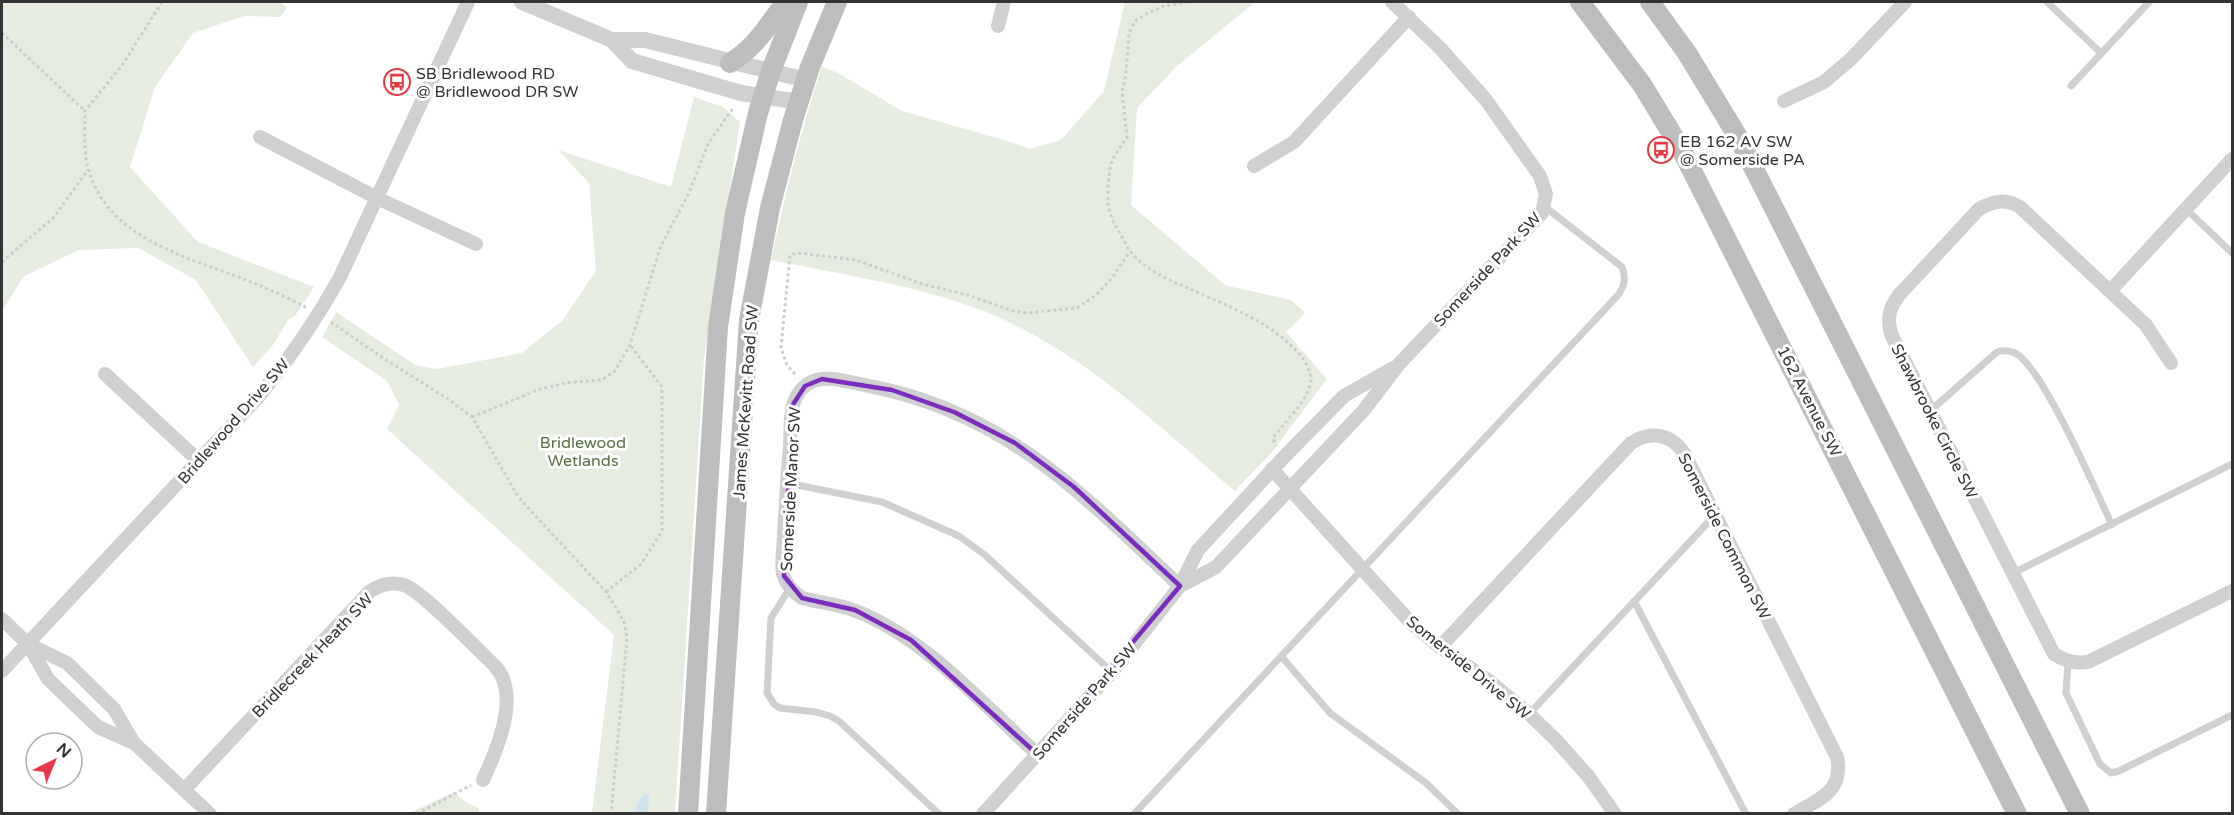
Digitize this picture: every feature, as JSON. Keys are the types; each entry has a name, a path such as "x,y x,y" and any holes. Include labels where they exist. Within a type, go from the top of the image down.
{"main road":[{"path":"730,63 751,48 786,2"},
{"name":"James McKevitt Road SW","path":"688,813 718,327 735,213 763,97 798,2"},
{"name":"James McKevitt Road SW","path":"716,813 749,320 770,208 799,102 837,2"},
{"name":"162 Avenue SW","path":"1580,2 1643,86 1682,149 2018,813"},
{"path":"1650,2 1687,53 1738,137 2080,813"},
{"path":"2004,786 2012,813"}],"street":[{"name":"Bridlewood Drive SW","path":"2,671 277,375 318,315 340,277 468,2"},
{"path":"522,2 612,40 645,40 730,63 806,80"},
{"path":"998,26 1004,2"},
{"name":"Somerside Park SW","path":"1180,586 1216,567 1364,410 1399,364 1535,222 1544,206 1546,194 1540,176 1486,100 1440,48 1392,2"},
{"path":"1784,101 1824,82 1851,59 1905,2"},
{"path":"1254,166 1294,142 1409,17"},
{"path":"612,40 632,61 741,93 799,102"},
{"path":"261,137 377,198 476,244"},
{"path":"2111,290 2232,159"},
{"name":"Shawbrooke Circle SW","path":"2068,661 2054,654 2048,644 1929,411 1891,334 1888,318 1890,309 1899,295 1979,209 1992,202 2004,201 2020,207 2111,290 2146,325 2171,363"},
{"name":"Somerside Park SW","path":"983,813 1112,672 1180,586 1198,550 1272,469 1344,396 1399,364"},
{"path":"105,374 199,461"},
{"name":"Somerside Manor SW","path":"1038,755 911,640 855,610 802,598 786,583 782,568 787,483 792,406 798,392 805,386 822,379 833,379 892,390 978,423 1015,443 1074,487 1180,586"},
{"name":"Somerside Common SW","path":"1440,647 1631,443 1639,438 1656,434 1667,437 1678,444 1838,757 1839,777 1830,792 1794,813"},
{"name":"Somerside Drive SW","path":"1272,469 1412,624 1440,647 1488,680 1529,714 1588,776 1615,813"},
{"name":"Bridlecreek Heath SW","path":"184,790 369,592 381,585 392,583 412,589 494,665 504,678 507,695 502,729 496,753 483,780"},
{"path":"2068,661 2084,663 2090,661 2232,591"},
{"path":"2,619 28,644 48,679 98,727 134,743"},
{"path":"28,644 67,663 114,709 134,743 210,813"}],"lane":[{"path":"2047,2 2101,53"},
{"path":"2071,86 2149,2"},
{"path":"1134,813 1619,294 1625,276 1616,261 1544,206"},
{"path":"2186,209 2232,253"},
{"path":"1929,411 1997,351 2006,350 2016,353 2030,368 2061,417 2112,525"},
{"path":"2013,573 2232,464"},
{"path":"787,483 882,502 959,536 985,555 1112,672"},
{"path":"1529,714 1715,515"},
{"path":"790,588 771,618 766,687 770,699 780,708 816,712 839,721 939,813"},
{"path":"1634,601 1746,813"},
{"path":"1281,656 1330,713 1426,783 1458,813"},
{"path":"2068,661 2066,693 2100,764 2111,773 2232,716"}],"path":[{"path":"162,2 123,64 85,111 88,170 106,203 121,220 170,252 250,281 318,315 472,417 519,498 606,592 624,621 627,638 611,813"},
{"path":"1188,2 1164,6 1146,14 1135,21 1129,33 1126,74 1122,91 1127,138 1113,156 1109,174 1107,206 1130,251 1149,269 1278,333 1304,360 1310,372 1311,383 1299,404 1273,438 1277,448"},
{"path":"2,33 85,111"},
{"path":"472,417 540,389 566,383 602,380 615,371 630,345 660,248 688,193 708,144 733,108"},
{"path":"2,262 54,217 88,170"},
{"path":"805,386 787,365 781,348 790,255 798,253 856,260 922,284 1027,313 1077,308 1096,295 1112,278 1130,251"},
{"path":"606,592 641,564 662,531 662,387 630,345"},
{"path":"417,813 483,780"}],"highlighted area":[{"path":"822,379 892,390 954,412 1015,443 1074,487 1180,586 1038,755 911,640 855,610 802,598 784,576 792,406 805,386"}],"green space":[{"path":"2,2 279,2 287,7 280,17 244,16 193,33 155,87 130,167 198,242 314,287 295,316 288,320 273,345 253,367 196,280 138,248 79,250 24,276 2,311"},
{"path":"1125,2 1255,2 1176,67 1137,108 1131,205 1225,285 1291,300 1305,313 1286,332 1327,379 1271,453 1235,491 1099,377 1070,357 1009,322 981,310 923,292 771,260 794,162 822,66 902,111 1029,149 1061,140 1104,91"},
{"name":"Bridlewood Wetlands","path":"694,97 723,107 740,122 704,358 675,813 592,813 614,635 387,429 399,405 387,381 322,337 336,312 415,365 437,369 522,353 562,321 596,271 589,183 558,150 671,187"},
{"path":"454,792 467,803 479,808 479,813 410,813"}],"water":[{"path":"644,794 649,796 648,813 635,813 636,805"}],"place":[{"name":"SB Bridlewood RD @ Bridlewood DR SW","path":"397,82"},
{"name":"EB 162 AV SW @ Somerside PA","path":"1661,150"}]}
